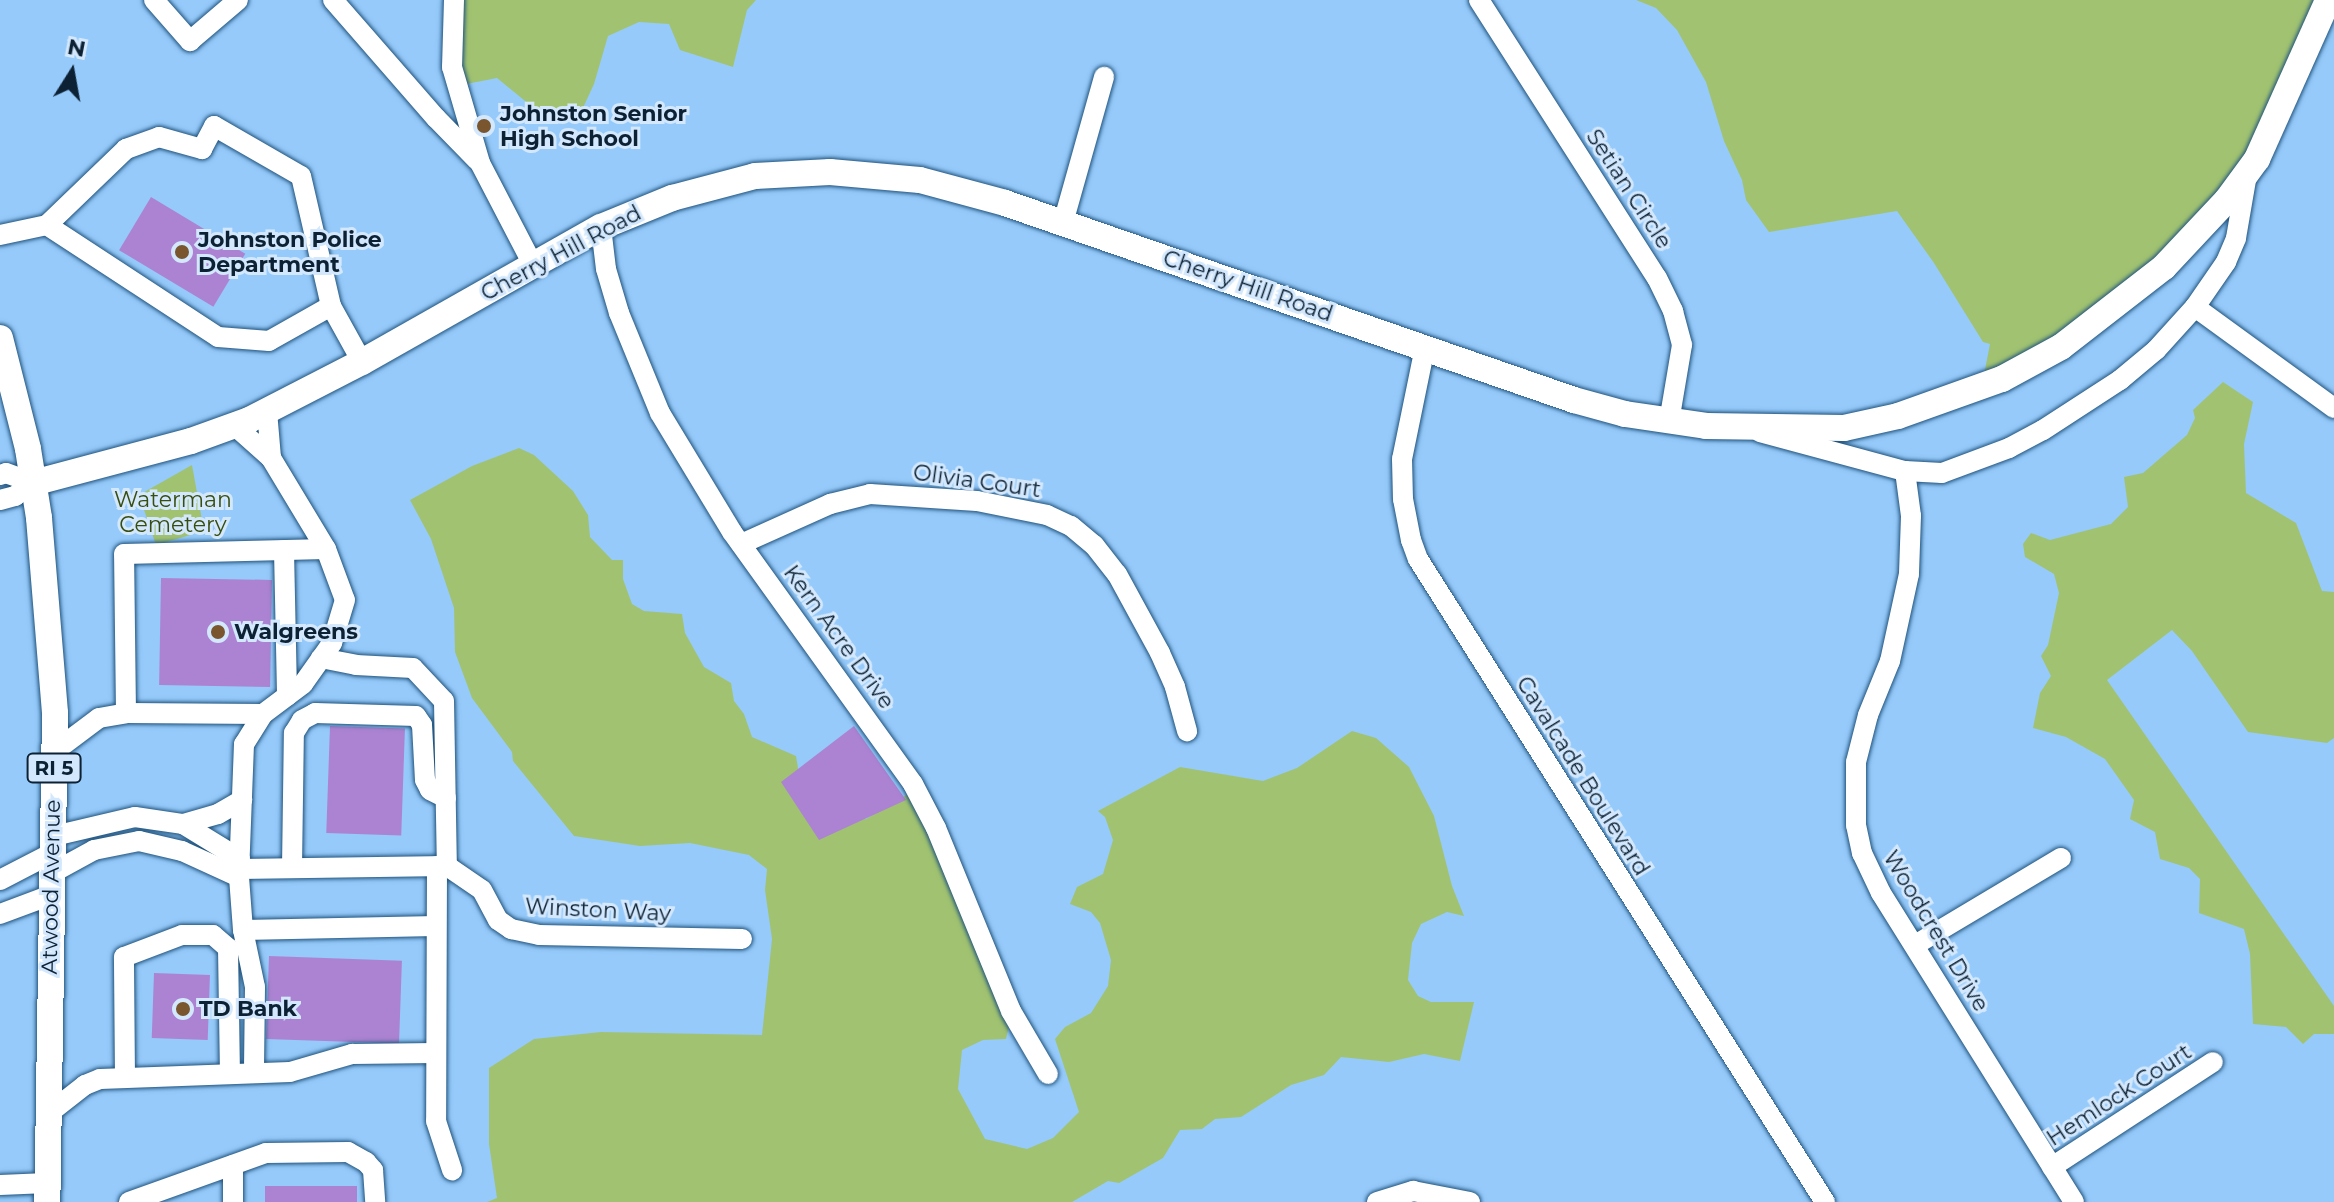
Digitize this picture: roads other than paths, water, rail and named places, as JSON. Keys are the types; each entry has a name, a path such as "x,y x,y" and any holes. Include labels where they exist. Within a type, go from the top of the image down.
{"main road":[{"name":"Cherry Hill Road","path":"33,483 177,445 267,411 362,362 601,227 672,198 755,176 830,172 920,180 1063,223 1574,400 1669,422 1744,428 1844,428 1898,416 2002,379 2061,347 2114,309 2181,251 2247,174 2269,138 2328,0"},
{"name":"Atwood Avenue","path":"0,338 15,392 33,483 48,593 55,751 47,1192"}],"street":[{"path":"154,0 190,41 238,0"},
{"path":"333,0 436,118 480,163"},
{"path":"454,0 452,67 480,163 533,265"},
{"name":"Setian Circle","path":"1479,0 1657,278 1673,311 1682,345 1669,422"},
{"path":"1063,223 1104,77"},
{"path":"0,235 47,225 126,149 159,137 202,149 214,126 301,176 331,306 362,362"},
{"path":"1744,428 1905,471 1942,473 1960,468 2043,430 2120,380 2170,337 2195,307 2226,262 2236,238 2247,174"},
{"path":"47,225 218,337 269,341 331,306"},
{"name":"Kern Acre Drive","path":"601,227 615,298 660,413 741,544 913,784 936,828 1011,1011 1048,1074"},
{"path":"2195,307 2334,408"},
{"name":"Cavalcade Boulevard","path":"1425,347 1402,459 1403,499 1418,559 1825,1202"},
{"path":"267,411 271,458"},
{"path":"234,425 271,458 326,549 345,600 332,643 303,684 263,714 244,744 239,868 243,930 255,987 254,1073"},
{"name":"Woodcrest Drive","path":"1905,471 1911,516 1909,574 1890,661 1862,736 1854,778 1856,825 1862,853 1881,893 2074,1202"},
{"path":"0,475 6,473 33,483"},
{"path":"0,500 15,496 33,483"},
{"name":"Olivia Court","path":"741,544 830,504 870,494 977,501 1047,515 1071,526 1094,545 1117,574 1160,653 1187,731"},
{"path":"126,713 124,554 326,549"},
{"path":"284,550 287,696"},
{"path":"321,658 356,665 413,668 444,701 446,798 436,926 436,1121 452,1170"},
{"path":"55,751 99,718 126,713 263,714"},
{"path":"292,868 294,733 302,720 315,713 416,716 422,725 425,780 430,790 446,798"},
{"path":"0,914 52,864 135,817 183,824 218,814 242,800"},
{"path":"183,824 239,868"},
{"path":"0,880 94,850 139,841 239,868 442,866"},
{"path":"1915,945 2061,858"},
{"name":"Winston Way","path":"442,866 482,890 498,920 511,929 539,935 742,939"},
{"path":"243,930 436,926"},
{"path":"125,1078 124,957 182,935 213,935 228,948 230,1074"},
{"path":"48,1114 85,1085 100,1079 290,1072 352,1054 436,1053"},
{"name":"Hemlock Court","path":"2052,1167 2213,1062"},
{"path":"129,1202 177,1194 233,1165 266,1153 348,1152 366,1162 373,1170 375,1202"},
{"path":"233,1165 233,1202"},
{"path":"0,1185 47,1192"},
{"path":"1377,1202 1413,1191 1470,1202"}],"place":[{"name":"Johnston Senior High School","path":"484,126"},
{"name":"Johnston Police Department","path":"182,252"},
{"name":"Walgreens","path":"218,632"},
{"name":"TD Bank","path":"183,1009"}],"park label":[{"name":"Waterman Cemetery","path":"173,512"}]}
